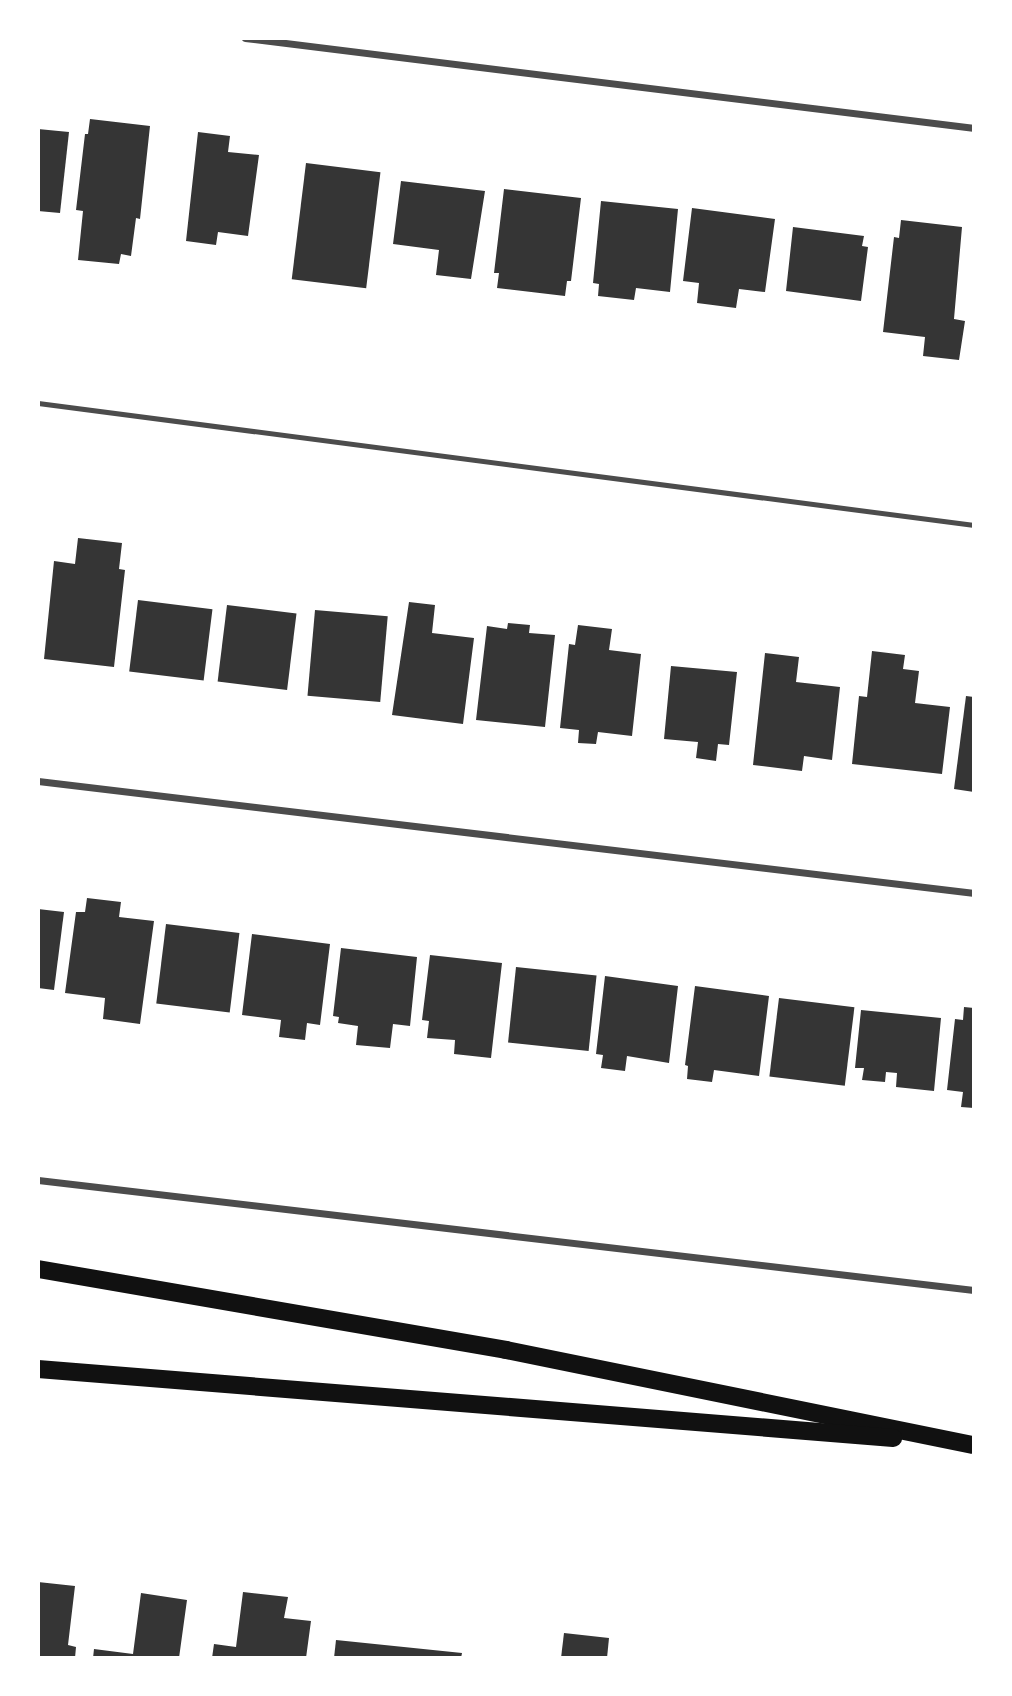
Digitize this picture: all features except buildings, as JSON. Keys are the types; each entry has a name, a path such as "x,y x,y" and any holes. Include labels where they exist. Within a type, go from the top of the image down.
{"main road":[{"path":"38,1269 506,1350 972,1445"},
{"path":"38,1369 972,1445"}],"street":[{"path":"244,38 974,128"},
{"path":"38,781 974,893"},
{"path":"38,1180 974,1290"}],"lane":[{"path":"38,403 974,525"}]}
